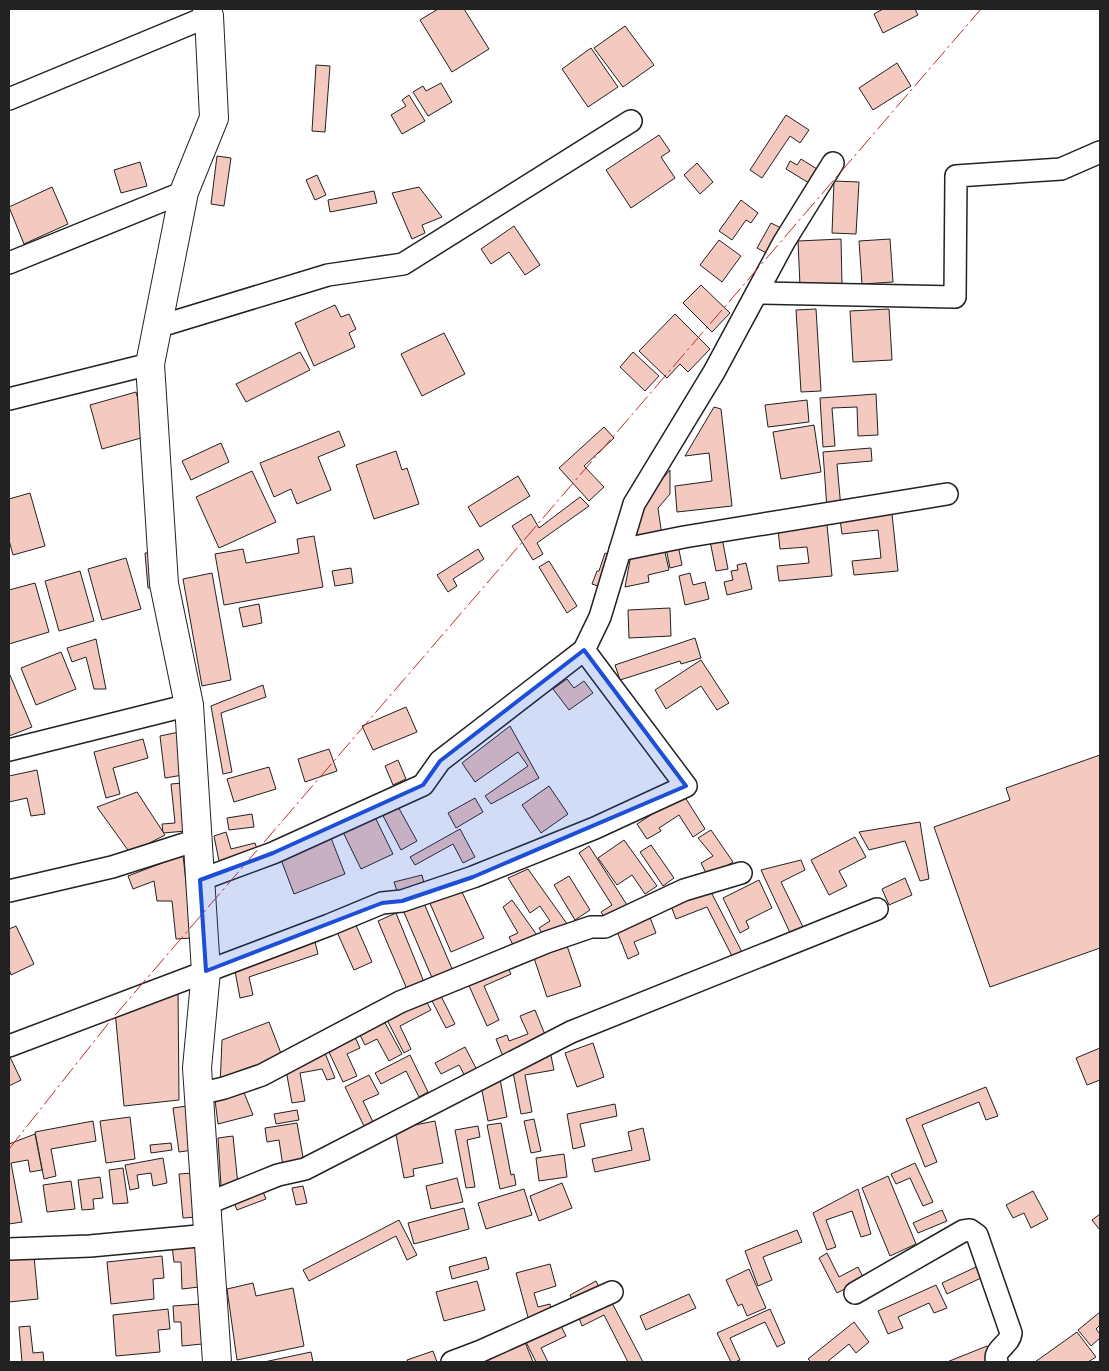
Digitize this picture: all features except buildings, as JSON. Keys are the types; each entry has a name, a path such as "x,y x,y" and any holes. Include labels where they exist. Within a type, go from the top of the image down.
{"street":[{"path":"9,99 208,12 214,118 184,192 150,364 164,584 189,705 206,971 198,1068 199,1094 217,1362"},
{"path":"157,327 328,275 403,264 631,121"},
{"path":"757,293 955,297 956,176 1061,169 1100,152"},
{"path":"200,880 273,853 423,785 440,761 584,650 600,617 634,504 714,372 784,242 833,163"},
{"path":"9,263 184,192"},
{"path":"9,400 150,364"},
{"path":"620,550 703,533 947,494"},
{"path":"9,1046 329,925 382,903 402,901 472,877 595,828 686,786 584,650"},
{"path":"9,750 189,705"},
{"path":"9,891 112,867 197,840"},
{"path":"199,1094 262,1075 400,1002 540,944 591,927 605,927 684,890 741,873"},
{"path":"206,1204 278,1175 305,1169 571,1032 877,909"},
{"path":"855,1293 963,1231 970,1230 977,1235 1011,1333 1008,1342 997,1354 997,1362"},
{"path":"9,1249 90,1246 209,1234"},
{"path":"452,1362 498,1344 612,1292"}],"highlighted area":[{"path":"584,650 686,786 473,877 402,901 382,903 206,971 200,880 273,853 423,785 440,761"}],"power":[{"path":"9,1149 111,1020 981,9"}]}
